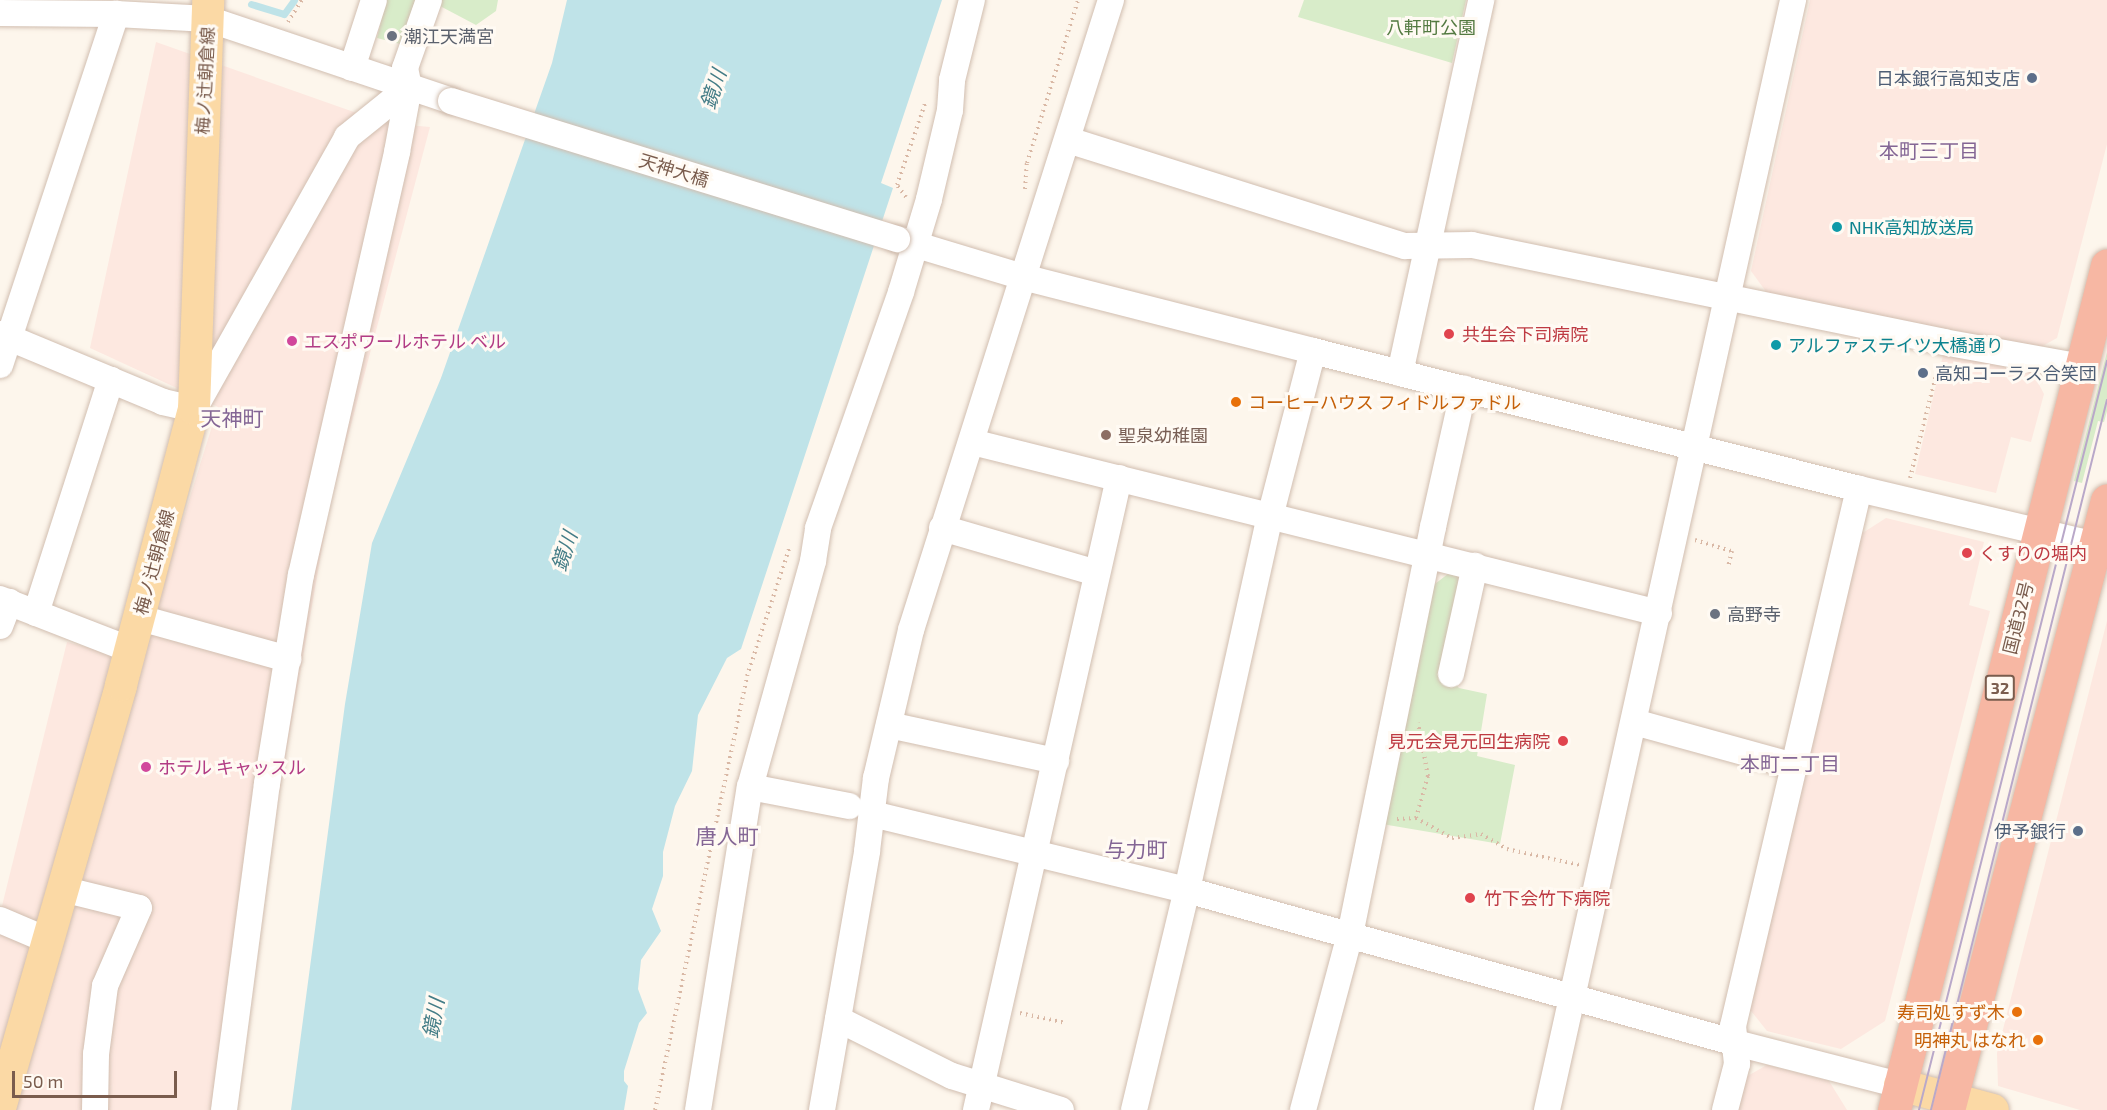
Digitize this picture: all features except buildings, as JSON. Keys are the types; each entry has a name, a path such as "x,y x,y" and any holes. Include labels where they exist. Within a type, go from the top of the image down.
{"highway":[{"name":"国道32号","path":"1897,1098 2107,265"},
{"path":"1949,1105 2107,500"}],"main road":[{"name":"梅ノ辻朝倉線","path":"0,1108 140,618 194,410 208,10"},
{"path":"1897,1098 1993,1110"}],"street":[{"path":"352,68 374,0"},
{"path":"224,1110 267,784 301,575 409,87 405,68 429,0"},
{"path":"698,1110 750,787 813,561 818,528 901,292 906,242 929,199 948,121 952,80 972,0"},
{"path":"822,1110 838,1018 860,810 876,778 911,630 1111,0"},
{"path":"1400,373 1407,349 1480,0"},
{"path":"1547,1110 1659,613 1793,0"},
{"name":"天神大橋","path":"0,13 116,14 208,10 352,68 451,101 1023,276 1694,448 2096,545"},
{"path":"0,364 5,336 116,14"},
{"path":"5,336 163,402 194,410 347,137 409,87"},
{"path":"1068,140 1405,246 1472,244 1944,342 2082,367"},
{"path":"1134,1110 1187,890 1270,517 1313,351"},
{"path":"36,613 111,380"},
{"path":"1303,1110 1350,935 1464,388"},
{"path":"972,442 1659,613"},
{"path":"979,1098 1119,478"},
{"path":"1725,1110 1737,1064 1733,1026 1859,489"},
{"path":"942,528 1097,573"},
{"path":"1451,674 1475,566"},
{"path":"3,609 36,613 131,650"},
{"path":"140,618 288,659"},
{"path":"1634,722 1794,766"},
{"path":"889,725 1056,761"},
{"path":"750,787 860,810 1187,890 1736,1043 1897,1098"},
{"path":"62,889 139,908 105,986 96,1054 95,1110"},
{"path":"0,920 47,940"},
{"path":"838,1018 952,1076 979,1098 1061,1110"}],"path":[{"path":"284,26 302,0"},
{"path":"1025,197 1027,163 1078,0"},
{"path":"1910,480 1944,342"},
{"path":"1686,538 1731,551 1728,567"},
{"path":"1416,716 1424,744 1428,776 1416,818"},
{"path":"1374,819 1416,818 1452,838 1481,834 1507,849 1586,867"},
{"path":"999,1009 1066,1023"}],"shaded area":[{"path":"1810,0 2107,0 2107,144 2057,338 2032,352 1767,293 1751,271"},
{"path":"156,42 385,123 430,127 329,508 224,1110 0,1110 0,914 67,642 139,661 218,407 90,348"},
{"path":"1944,351 2031,369 2044,394 2031,442 2011,437 1996,493 1915,474"},
{"path":"1886,518 1984,542 1969,605 1990,611 1885,1021 1841,1049 1767,1031 1748,1007 1861,534"},
{"path":"2107,621 2107,1110 2080,1110 1998,1086 1997,1053"},
{"path":"1767,1065 1829,1081 1847,1110 1736,1110 1744,1078"}],"green space":[{"path":"386,0 498,0 496,11 476,25 440,6 400,44 377,38"},
{"name":"八軒町公園","path":"1304,0 1466,0 1452,63 1298,17"},
{"path":"2107,352 2107,411 2104,422 2098,421 2082,483 2074,481"},
{"path":"1453,570 1467,574 1443,671 1459,688 1487,694 1477,756 1515,765 1500,844 1382,824 1431,587"}],"water":[{"name":"鏡川","path":"567,0 942,0 881,183 893,188 741,649 727,658 698,715 692,771 675,806 663,852 663,876 652,909 661,931 641,960 638,989 647,1013 639,1023 624,1071 624,1081 628,1086 624,1110 291,1110 345,704 372,543 441,378 552,63"}],"waterway":[{"path":"251,4 284,14 294,0"}],"tram line":[{"path":"1919,1110 2107,361"},
{"path":"1931,1110 2107,400"}],"place":[{"name":"潮江天満宮","path":"392,36"},
{"name":"日本銀行高知支店","path":"2032,78"},
{"name":"NHK高知放送局","path":"1837,227"},
{"name":"共生会下司病院","path":"1449,334"},
{"name":"エスポワールホテル ベル","path":"292,341"},
{"name":"アルファステイツ大橋通り","path":"1776,345"},
{"name":"高知コーラス合笑団","path":"1923,373"},
{"name":"コーヒーハウス フィドルファドル","path":"1236,402"},
{"name":"聖泉幼稚園","path":"1106,435"},
{"name":"くすりの堀内","path":"1967,553"},
{"name":"高野寺","path":"1715,614"},
{"name":"見元会見元回生病院","path":"1563,741"},
{"name":"ホテル キャッスル","path":"146,767"},
{"name":"伊予銀行","path":"2078,831"},
{"name":"竹下会竹下病院","path":"1470,898"},
{"name":"寿司処すず木","path":"2017,1012"},
{"name":"明神丸 はなれ","path":"2038,1040"}],"district":[{"name":"本町三丁目","path":"1929,150"},
{"name":"天神町","path":"232,418"},
{"name":"本町二丁目","path":"1790,763"},
{"name":"唐人町","path":"727,836"},
{"name":"与力町","path":"1136,849"}]}
